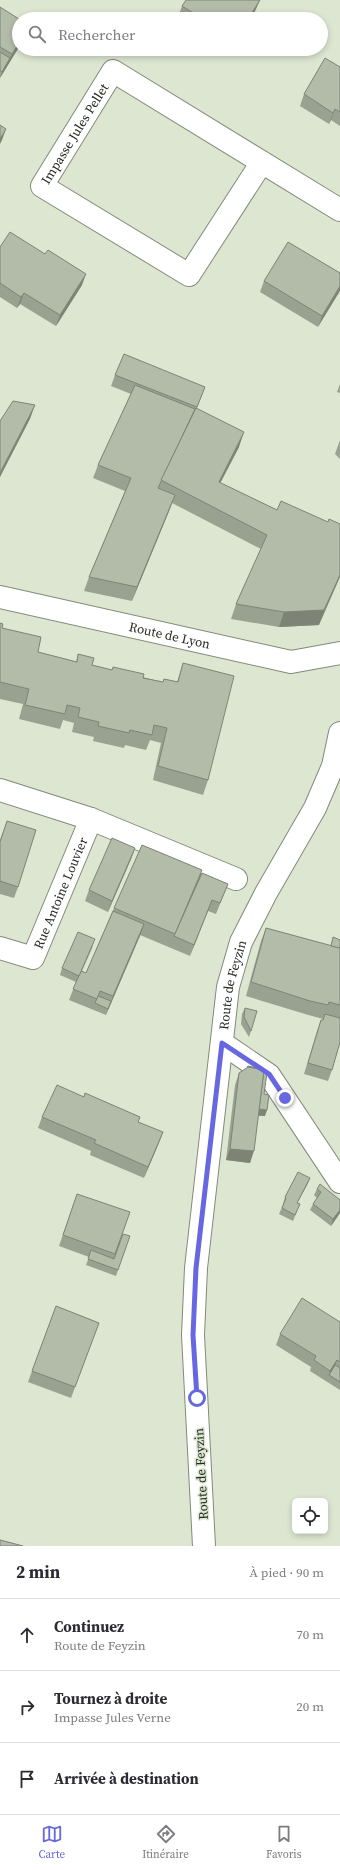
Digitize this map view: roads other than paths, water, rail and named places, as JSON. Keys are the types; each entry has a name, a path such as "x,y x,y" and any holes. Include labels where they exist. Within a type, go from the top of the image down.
{"street":[{"name":"Impasse Jules Pellet","path":"262,162 189,275 42,186 113,71 262,162 340,210"},
{"name":"Route de Lyon","path":"0,596 291,662 340,653"},
{"name":"Route de Feyzin","path":"204,1546 193,1335 196,1268 228,987 241,942 266,893 315,808 333,766 340,734"},
{"path":"0,790 91,819 236,879"},
{"name":"Rue Antoine Louvier","path":"0,948 33,958 91,819"},
{"path":"222,1043 269,1074 340,1182"}]}
